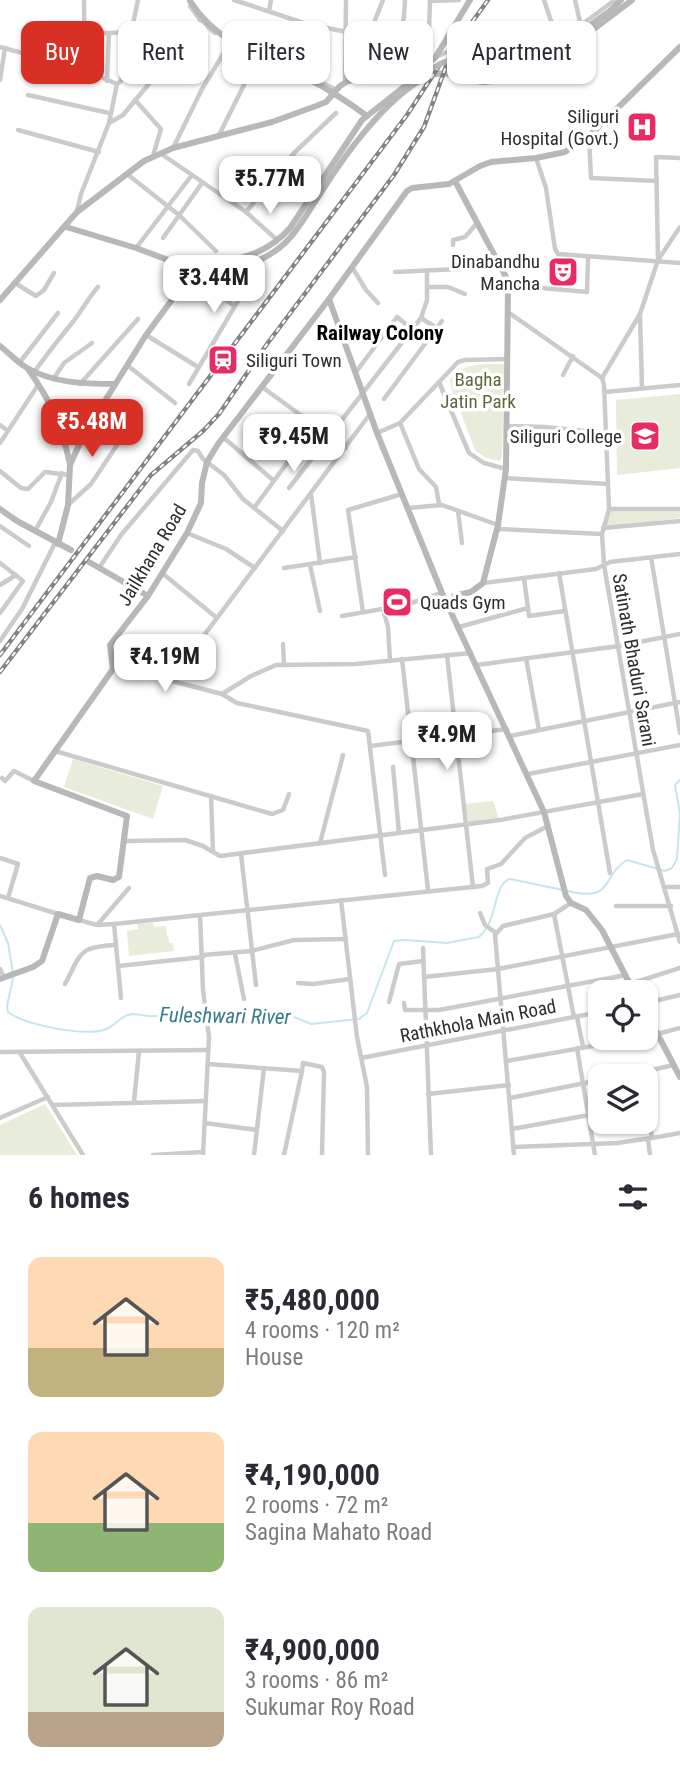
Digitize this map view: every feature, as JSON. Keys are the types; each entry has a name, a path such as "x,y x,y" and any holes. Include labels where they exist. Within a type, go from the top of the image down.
{"street":[{"path":"84,0 85,21"},
{"path":"134,21 138,0"},
{"path":"190,0 201,17 229,42 326,88 367,116"},
{"path":"190,0 201,21"},
{"path":"190,0 222,33"},
{"path":"234,0 307,24 344,33"},
{"path":"269,11 271,0"},
{"path":"346,0 346,21"},
{"path":"375,21 383,0"},
{"path":"403,21 405,0"},
{"path":"429,21 430,1 459,0"},
{"path":"435,58 471,0"},
{"path":"544,0 551,21"},
{"path":"575,0 580,21"},
{"path":"588,21 615,0"},
{"path":"179,264 246,258 279,240 295,221 353,132 367,116 415,78 442,63 482,51 571,38 624,0"},
{"path":"596,27 632,0"},
{"path":"104,33 118,33"},
{"path":"107,81 109,33"},
{"path":"0,80 3,47 21,52"},
{"name":"Jailkhana Road","path":"34,781 114,666 110,645 148,596 187,533 201,503 207,462 407,191 412,188 444,186 485,164 565,152 589,136 680,47"},
{"path":"435,58 447,52"},
{"path":"173,148 202,89 222,56"},
{"path":"672,56 680,62"},
{"path":"77,212 81,194 109,122 117,84 104,79"},
{"path":"1,296 77,212 156,154 316,106 344,83"},
{"path":"109,122 123,115 148,84"},
{"path":"219,136 245,84"},
{"path":"317,84 335,93"},
{"path":"189,384 263,259 290,238 374,121 416,84"},
{"path":"28,95 110,113"},
{"path":"135,100 161,129 156,154"},
{"path":"246,212 295,152 336,113"},
{"path":"18,130 99,152"},
{"path":"589,136 591,178 657,181"},
{"path":"156,154 246,212 276,239"},
{"path":"658,260 656,157 680,158"},
{"path":"536,158 546,188 556,252 561,255 680,263"},
{"path":"127,173 180,215 216,251"},
{"path":"136,248 192,175"},
{"path":"455,181 508,285 506,469 498,527 483,583"},
{"path":"163,237 202,183"},
{"path":"453,245 453,240 466,237 477,223"},
{"path":"65,227 179,264 234,306"},
{"path":"506,311 602,378 640,314 658,260 680,227"},
{"path":"508,285 587,292 588,257"},
{"path":"35,531 83,436 146,335 193,273 239,266 263,259"},
{"path":"351,266 378,303"},
{"path":"396,272 458,269"},
{"path":"289,488 421,318 427,304 427,271"},
{"path":"14,282 36,296 44,290 54,273"},
{"path":"36,371 48,351 98,287"},
{"path":"427,287 448,287 465,294"},
{"path":"329,299 377,433 443,593 544,812 569,899 591,915 613,946 627,980"},
{"path":"20,362 58,313"},
{"path":"640,314 642,388"},
{"path":"355,373 397,317 413,330"},
{"path":"421,318 435,327"},
{"path":"79,384 138,319"},
{"path":"384,399 442,321"},
{"path":"146,335 198,367"},
{"path":"54,378 68,359 92,343"},
{"path":"0,346 27,368 56,414 70,465"},
{"path":"563,375 573,356"},
{"path":"377,433 400,423 461,361 506,359"},
{"path":"127,365 175,403"},
{"path":"27,368 79,384 115,384"},
{"name":"Satinath Bhaduri Sarani","path":"602,378 605,392 609,509 603,531 604,565 657,865 666,887 680,942"},
{"path":"439,382 469,453 484,463 506,469"},
{"path":"0,443 38,384"},
{"path":"605,392 680,385"},
{"path":"262,387 346,448"},
{"path":"169,682 370,414"},
{"path":"400,423 419,469 436,486 439,505"},
{"path":"0,425 8,431"},
{"path":"254,508 315,425"},
{"path":"506,426 606,433"},
{"path":"68,505 91,484 119,442 131,431"},
{"path":"224,438 273,480"},
{"path":"99,568 121,535 172,472 182,465 190,451 198,451 224,475 243,499 283,531"},
{"path":"0,471 21,488 27,489 44,472 66,474"},
{"path":"0,641 22,609 56,543 68,505 66,474"},
{"path":"505,478 608,484"},
{"path":"311,494 320,563"},
{"path":"363,612 348,510 402,494"},
{"path":"408,508 439,505 498,527 603,531 680,521"},
{"path":"0,509 71,550"},
{"path":"609,509 680,509"},
{"path":"458,511 462,543"},
{"path":"0,526 29,546"},
{"path":"187,533 226,549 255,568"},
{"path":"342,616 383,609 443,593 454,596 471,592 483,583 596,569 604,565 680,554"},
{"path":"284,568 356,557"},
{"path":"651,557 680,733"},
{"path":"89,562 148,596"},
{"path":"0,563 23,581 0,613"},
{"path":"310,565 320,611"},
{"path":"162,573 217,618"},
{"path":"559,573 610,873"},
{"path":"0,585 16,575"},
{"path":"524,578 529,616 565,611"},
{"path":"450,607 454,596"},
{"path":"459,627 528,608"},
{"path":"383,609 388,626 390,661"},
{"path":"477,665 619,646 680,634"},
{"path":"283,644 284,664"},
{"path":"222,694 259,671 284,664 356,664 471,653"},
{"path":"447,655 473,887"},
{"path":"526,657 539,730"},
{"path":"402,659 428,890"},
{"path":"114,666 222,694 237,703 260,709 366,731 369,734 385,875"},
{"path":"370,746 539,730 677,702"},
{"path":"528,774 680,745"},
{"path":"54,751 274,815 283,810 289,794"},
{"path":"320,844 343,755"},
{"path":"393,767 400,833"},
{"path":"2,778 5,781 14,771 124,814 128,820 119,877 113,880 97,876 90,878 79,920"},
{"path":"125,841 185,840 220,856 466,825 643,794"},
{"path":"211,796 213,853"},
{"path":"0,896 97,925 473,887 486,885 486,869 502,864 526,838 548,826"},
{"path":"240,854 256,985"},
{"path":"0,858 18,864 8,898"},
{"path":"666,887 680,887"},
{"path":"97,925 128,888"},
{"path":"494,932 503,926 554,914 569,899"},
{"path":"341,900 355,1025 367,1087 368,1155"},
{"path":"616,906 671,906"},
{"path":"480,913 494,932 505,1030 514,1155"},
{"path":"0,970 4,977 27,970 42,961 58,914"},
{"path":"554,914 575,1017 588,1106"},
{"path":"153,1155 203,1154 208,1049 200,915"},
{"path":"114,924 121,998"},
{"path":"424,977 498,969 679,934"},
{"path":"118,966 235,954 294,940 346,939"},
{"path":"65,984 83,951 93,947 116,945"},
{"path":"423,948 431,1155"},
{"path":"235,954 244,999"},
{"path":"390,1002 399,964 424,961"},
{"path":"642,980 680,968"},
{"path":"404,1003 405,1010 439,1010 625,975"},
{"path":"298,983 313,984 350,979"},
{"path":"658,1000 680,995"},
{"name":"Rathkhola Main Road","path":"361,1058 588,1014"},
{"path":"658,1035 680,1028"},
{"path":"658,1037 680,1077"},
{"path":"507,1061 588,1047"},
{"path":"0,1052 208,1049"},
{"path":"134,1102 139,1051"},
{"path":"19,1052 83,1155"},
{"path":"658,1068 680,1058"},
{"path":"284,1155 303,1063 321,1066 324,1070 322,1155"},
{"path":"208,1064 302,1071"},
{"path":"254,1155 264,1068"},
{"path":"510,1098 588,1082"},
{"path":"428,1094 509,1085"},
{"path":"0,1118 48,1097"},
{"path":"53,1105 206,1101"},
{"path":"512,1129 588,1115"},
{"path":"205,1123 257,1130"},
{"path":"513,1147 594,1144 650,1139 680,1133"},
{"path":"593,1134 595,1155"},
{"path":"650,1134 650,1155"}],"green space":[{"name":"Bagha Jatin Park","path":"486,364 504,364 500,461 486,458 475,450 451,387 450,379 462,369"},
{"path":"680,394 680,468 617,475 616,400"},
{"path":"610,511 680,511 680,518 605,527"},
{"path":"73,759 163,786 153,819 64,787"},
{"path":"493,801 499,819 469,823 465,804"},
{"path":"153,923 154,927 166,926 169,943 173,943 174,951 129,956 127,931 138,929 138,924"},
{"path":"45,1104 77,1155 0,1155 0,1125"}],"waterway":[{"name":"Fuleshwari River","path":"568,891 583,894 600,890 627,860 665,871 672,868 677,859 680,814 675,785 680,780"},
{"name":"Fuleshwari River","path":"209,1013 261,1013 294,1017 311,1024 359,1019 367,1013 394,941 447,943 479,937 490,922 500,888 510,879 563,890"},
{"name":"Fuleshwari River","path":"0,925 8,943 13,973"},
{"name":"Fuleshwari River","path":"13,978 8,1012 27,1021 55,1028 95,1031 104,1030 124,1016 132,1014 151,1016 203,1013"}],"railway":[{"path":"0,672 151,475 219,414 267,344 394,175 424,127 452,50 488,0"},
{"path":"0,655 407,115 439,66"}],"place":[{"name":"Siliguri Hospital (Govt.)","path":"642,127"},
{"name":"Dinabandhu Mancha","path":"563,272"},
{"name":"Siliguri Town","path":"223,360"},
{"name":"Siliguri College","path":"645,436"},
{"name":"Quads Gym","path":"397,602"}],"district":[{"name":"Railway Colony","path":"380,333"}]}
